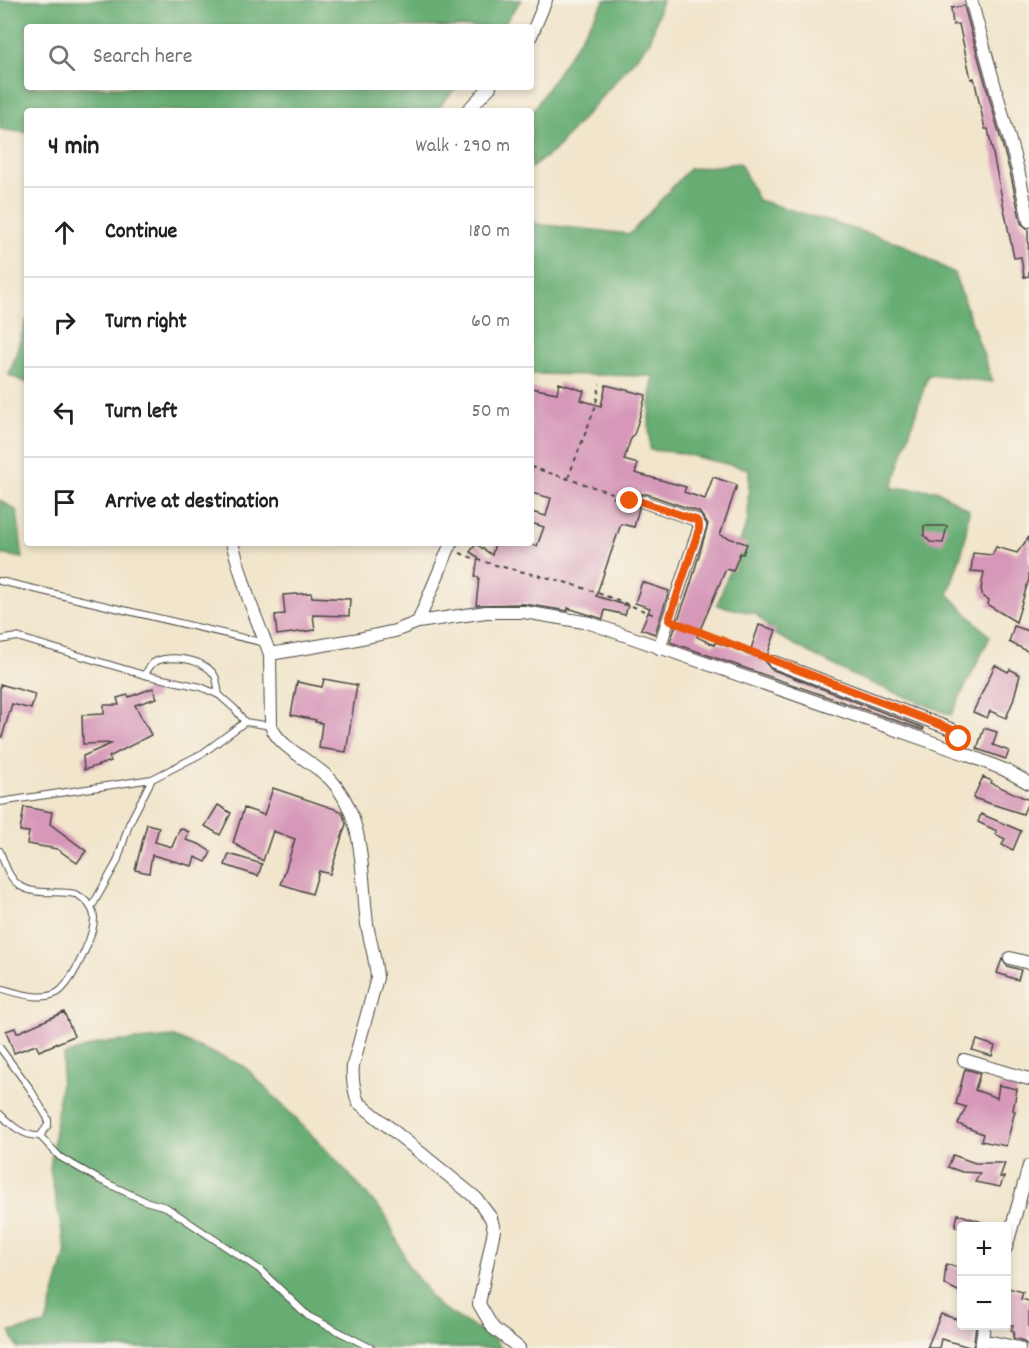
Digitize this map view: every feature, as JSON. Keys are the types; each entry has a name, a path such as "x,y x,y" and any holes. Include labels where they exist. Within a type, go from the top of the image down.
{"street":[{"path":"534,29 546,0"},
{"path":"971,0 1024,175 1029,221"},
{"path":"470,108 487,90"},
{"path":"644,502 696,520 699,524 659,648"},
{"path":"233,546 267,649 271,726 278,740 304,757 331,780 344,798 353,818 361,860 367,927 377,978 353,1065 352,1074 358,1102 476,1198 491,1218 494,1238 479,1304 493,1328 519,1348"},
{"path":"418,622 450,546"},
{"path":"267,649 363,638 418,622 486,612 524,612 590,622 963,753 1005,770 1029,783"},
{"path":"774,662 951,729 959,739 963,753"},
{"path":"1010,958 1029,963"},
{"path":"964,1060 1029,1079"},
{"path":"1011,1230 1029,1166"},
{"path":"982,1344 1019,1348"}],"lane":[{"path":"0,581 267,649"},
{"path":"0,640 17,638 144,675 201,687 219,694 235,708 244,722"},
{"path":"144,675 152,664 168,657 185,658 205,666 215,675 219,694"},
{"path":"0,802 152,779 203,753 244,722 271,726"},
{"path":"91,908 117,862 129,824 152,779"},
{"path":"0,851 13,880 21,887 38,892 75,894 91,908 94,918 79,961 64,988 58,993 42,996 0,988"},
{"path":"0,1048 29,1087 48,1119 48,1125 40,1136"},
{"path":"0,1114 25,1134 40,1136 60,1157 100,1180 145,1201 166,1207 259,1269 308,1316 371,1348"}],"path":[{"path":"568,478 595,408 600,384"},
{"path":"534,468 612,493 612,497 644,502"},
{"path":"450,546 479,562 508,567 572,584 774,662"}],"green space":[{"path":"0,0 521,0 504,24 24,24 24,90 454,90 438,108 24,108 24,133 0,129"},
{"path":"605,0 662,0 650,42 555,150 534,166 534,109"},
{"path":"740,163 758,200 900,243 954,273 993,382 928,375 892,488 936,490 969,510 964,545 948,594 990,637 951,715 854,676 776,635 756,614 717,605 748,520 749,469 675,452 650,450 649,418 653,376 534,374 534,221 536,224 630,234 689,169"},
{"path":"24,328 24,382 9,375"},
{"path":"0,500 17,511 23,558 0,554"},
{"path":"174,1037 244,1066 337,1161 386,1216 408,1265 437,1305 495,1340 501,1348 18,1348 10,1332 46,1324 66,1251 50,1170 64,1055 100,1043"}],"building":[{"path":"964,6 1011,176 1021,223 1028,229 1029,276 1024,277 1021,257 1014,258 988,129 985,129 974,78 971,79 959,24 953,25 951,8"},
{"path":"559,383 584,391 581,400 601,406 606,385 646,395 624,460 638,464 635,473 686,487 684,492 705,499 713,477 737,485 720,535 747,544 743,554 740,553 733,571 726,569 697,637 714,645 716,642 728,645 749,655 759,625 776,630 765,662 771,669 924,728 923,730 670,642 691,583 708,524 699,512 647,494 642,494 636,499 639,508 634,527 621,524 596,596 628,606 625,615 605,610 603,619 568,608 568,611 524,604 476,605 479,578 475,577 478,557 470,552 474,546 479,546 492,555 494,546 537,546 544,527 534,524 534,513 546,516 551,498 534,494 534,389 557,393"},
{"path":"924,526 947,526 943,543 930,542 924,535"},
{"path":"1029,537 1029,579 1016,622 988,605 989,600 983,597 981,589 984,572 971,571 973,553 992,555 996,547 1017,553"},
{"path":"642,582 669,591 655,634 641,629 650,608 635,603"},
{"path":"311,593 312,597 350,599 349,616 313,615 315,630 277,635 275,615 285,614 283,595"},
{"path":"1014,626 1029,631 1029,652 1009,642"},
{"path":"995,665 1008,672 1010,669 1020,675 1006,718 990,711 987,718 973,712"},
{"path":"324,679 357,685 346,752 319,748 322,723 291,715 297,682 322,687"},
{"path":"0,684 35,694 31,709 12,704 2,737 0,737"},
{"path":"153,688 157,698 135,705 151,735 109,757 111,761 84,770 83,756 113,743 83,744 82,715 104,714 104,705 119,705 117,698 128,695 129,697"},
{"path":"984,728 997,732 993,745 1009,751 1006,759 977,749"},
{"path":"983,777 1029,800 1023,814 973,798"},
{"path":"273,788 341,811 343,815 346,824 330,874 319,871 312,894 281,884 295,839 273,831 263,861 233,843 244,808 264,815"},
{"path":"218,805 231,813 220,835 205,826"},
{"path":"24,807 52,812 50,824 86,851 77,863 57,849 27,844 29,832 20,831"},
{"path":"981,814 1021,831 1013,850 1002,845 1005,839 995,834 997,831 978,822"},
{"path":"147,824 159,827 155,842 172,847 180,828 189,832 186,840 199,844 211,852 206,862 195,857 192,866 152,855 149,873 135,870"},
{"path":"229,854 262,864 258,876 225,865"},
{"path":"1002,959 1007,966 1021,970 1018,980 997,973"},
{"path":"64,1012 74,1036 39,1051 36,1045 14,1053 6,1031 15,1028 17,1033"},
{"path":"977,1040 995,1046 992,1056 972,1050"},
{"path":"965,1069 980,1073 975,1090 997,1098 999,1085 1017,1089 1013,1110 1015,1111 1006,1146 981,1141 983,1134 958,1124 966,1107 956,1104"},
{"path":"953,1155 975,1163 1005,1163 1000,1177 1004,1177 1000,1187 975,1182 980,1173 962,1172 948,1167"},
{"path":"958,1214 981,1222 957,1222 957,1227 955,1227"},
{"path":"946,1264 957,1267 957,1290 944,1284"},
{"path":"1011,1289 1023,1292 1021,1299 1029,1301 1029,1346 1013,1338 1014,1332 1011,1331 1013,1325 1011,1325"},
{"path":"941,1314 957,1319 957,1330 975,1330 973,1348 941,1339 939,1348 927,1348"}],"route":[{"path":"630,501 630,498 696,520 699,524 669,620 951,729 959,739"}]}
